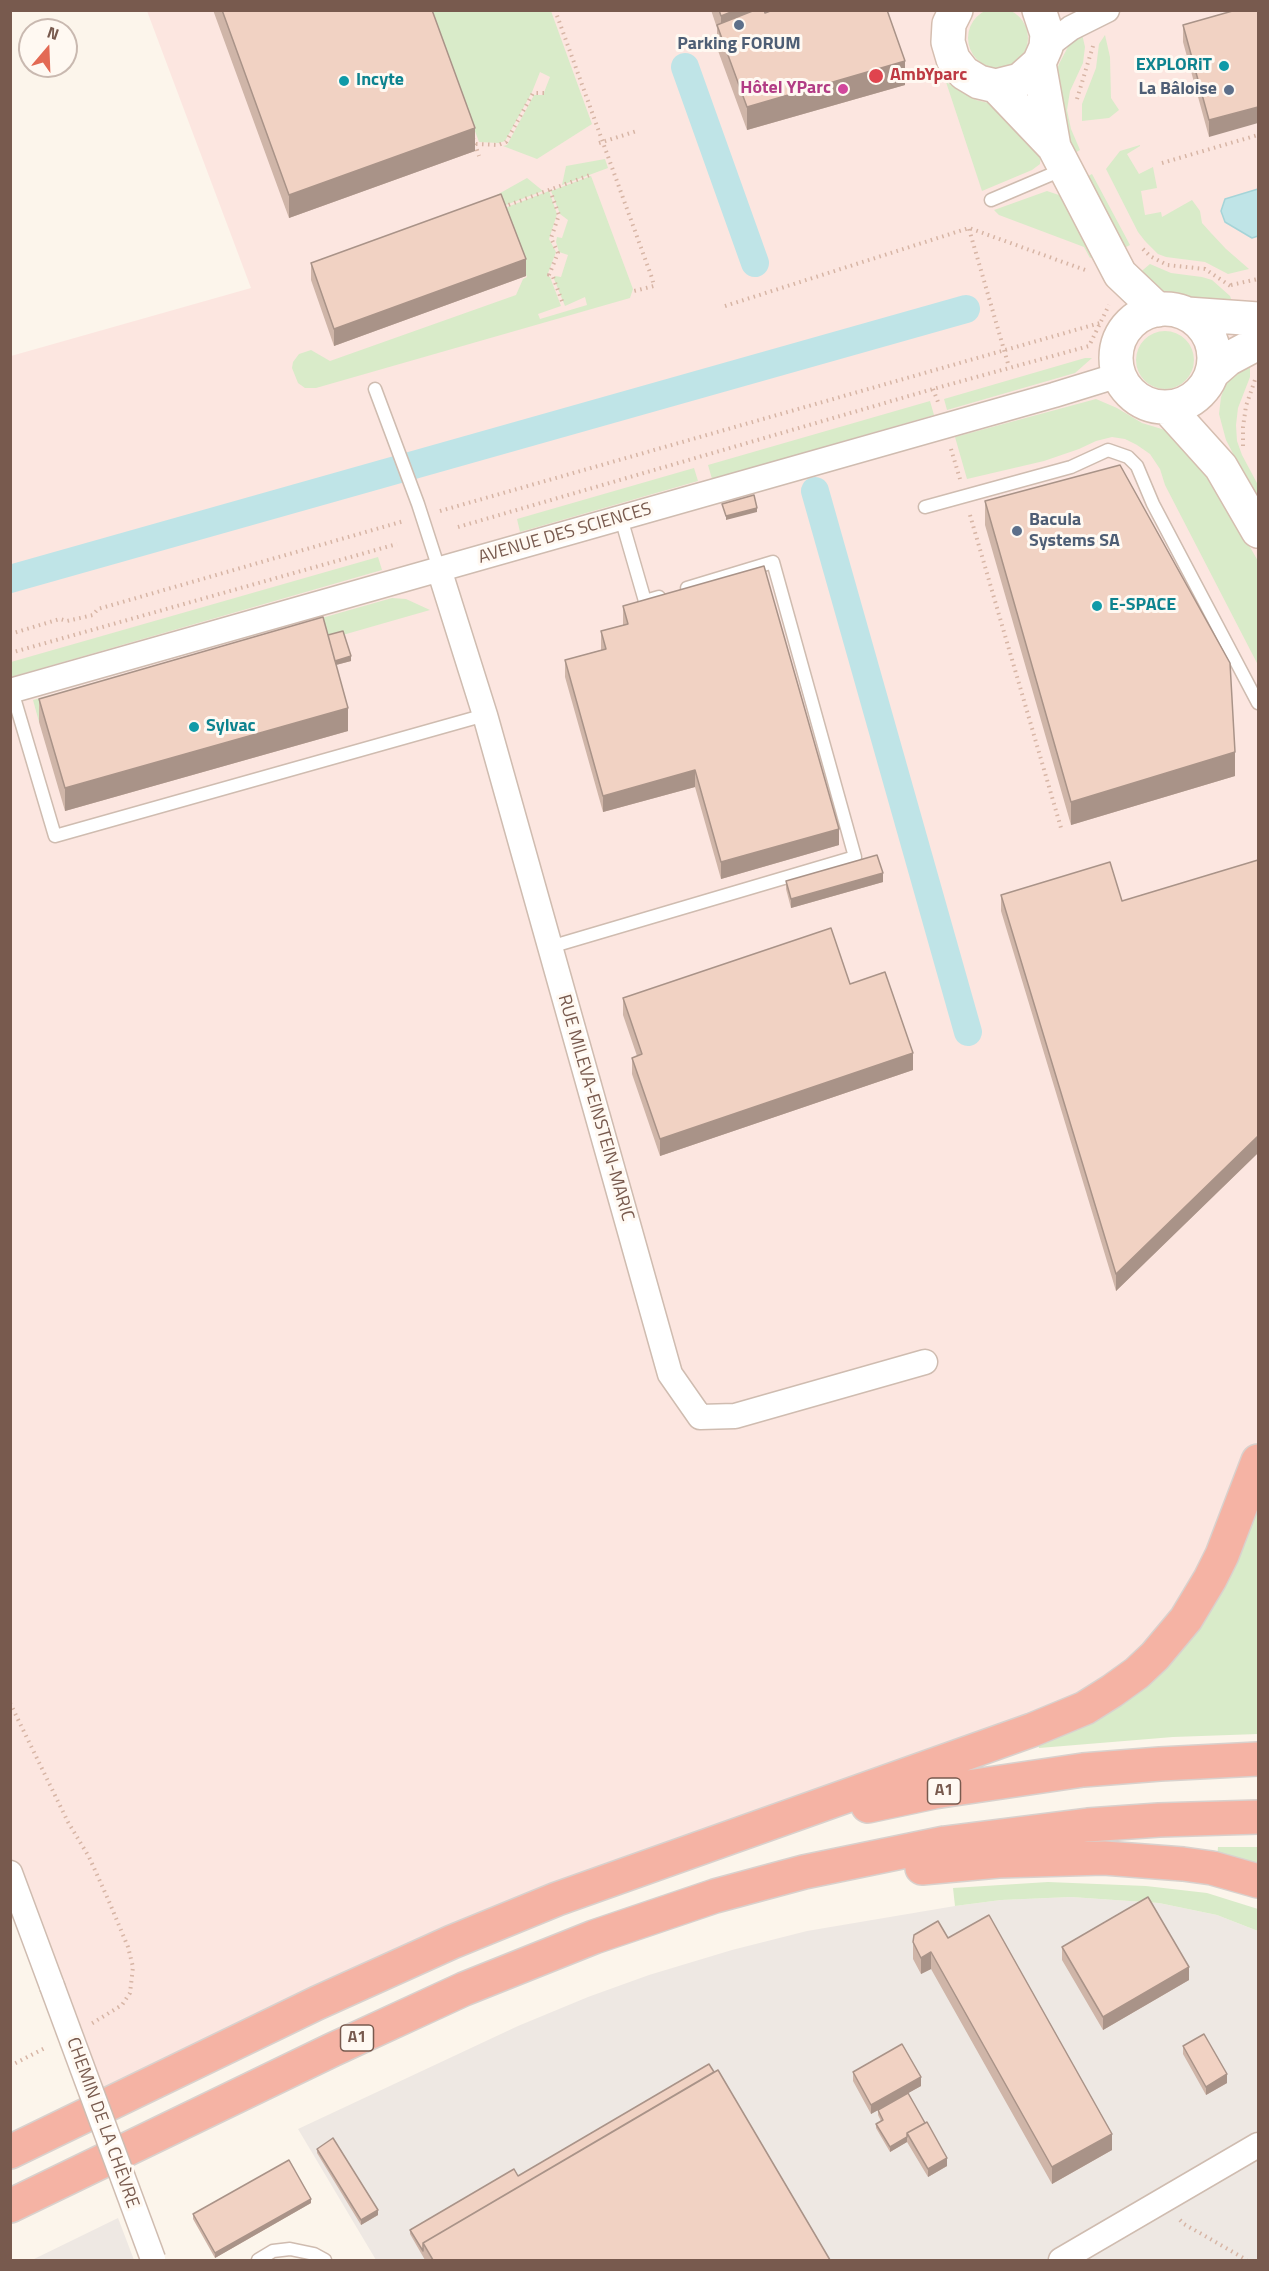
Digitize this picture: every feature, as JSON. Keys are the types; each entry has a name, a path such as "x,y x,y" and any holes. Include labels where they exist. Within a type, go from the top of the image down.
{"highway":[{"path":"638,1870 1032,1730 1074,1713 1112,1691 1155,1656 1179,1628 1198,1600 1222,1555 1258,1461"},
{"name":"A1","path":"10,2152 384,1972 546,1904 638,1870 794,1823 934,1792 1083,1770 1258,1759"},
{"name":"A1","path":"10,2206 332,2049 464,1989 594,1937 715,1896 804,1872 945,1843 1088,1825 1258,1817"},
{"path":"715,1896 932,1867 1059,1858 1124,1859 1183,1864 1212,1868 1258,1881"}],"street":[{"path":"956,10 950,24 948,42 953,59 964,73 979,82 996,86 1020,80 1031,73 1042,55 1071,28 1107,10"},
{"path":"1039,10 1047,34 1042,55 1059,158 1105,280 1110,331 1116,350 1119,375 1126,388 1138,399 1152,406 1180,405 1207,382 1228,358 1258,343"},
{"path":"996,86 1059,158"},
{"path":"1105,280 1199,322 1210,339 1214,359 1207,382 1258,531"},
{"path":"1110,331 1135,319 1173,312 1258,319"},
{"name":"AVENUE DES SCIENCES","path":"11,691 1119,375"},
{"path":"1167,407 1234,461"},
{"name":"RUE MILEVA-EINSTEIN-MARIC","path":"439,569 485,715 670,1374 700,1416 735,1416 925,1362"},
{"name":"CHEMIN DE LA CHÈVRE","path":"10,1873 153,2260"},
{"path":"1061,2260 1258,2145"}],"lane":[{"path":"991,200 1059,158"},
{"path":"375,389 420,510 439,569"},
{"path":"925,507 1071,467 1108,450 1128,457 1137,466 1153,504 1258,703"},
{"path":"550,947 855,857 773,562 645,601 621,518"},
{"path":"11,691 55,836 485,715"},
{"path":"258,2260 273,2252 290,2249 314,2254 325,2260"}],"path":[{"path":"555,10 652,278 654,286 634,291"},
{"path":"1076,105 1095,39"},
{"path":"476,144 498,145 506,142 533,93 544,93"},
{"path":"599,143 637,131"},
{"path":"472,133 479,156"},
{"path":"1162,163 1258,135"},
{"path":"501,208 590,175"},
{"path":"550,190 559,215 551,238 558,253 549,275 553,277 563,304"},
{"path":"969,228 1009,367"},
{"path":"725,306 969,228 1105,280 1110,331"},
{"path":"1140,245 1157,261 1167,265 1205,269 1234,289"},
{"path":"1230,285 1258,279"},
{"path":"10,633 60,619 67,621 93,615 98,609 420,510 1005,350 1110,331"},
{"path":"458,527 1009,367 1089,346 1110,331"},
{"path":"1234,461 1242,444 1246,406 1258,369"},
{"path":"949,439 1061,828"},
{"path":"10,653 397,544"},
{"path":"10,1703 108,1899 128,1947 133,1967 130,1993 122,2005 111,2014 82,2029"},
{"path":"10,2066 52,2045"},
{"path":"1166,2200 1184,2224 1247,2260"}],"shaded area":[{"path":"147,11 1258,11 1258,1461 1232,1529 1137,1673 557,1899 98,2110 11,1873 11,356 251,288"},
{"path":"1071,1897 1159,1903 1217,1915 1258,1931 1258,2260 376,2260 298,2129 518,2026 588,1997 649,1975 732,1950 807,1931 955,1906 1001,1900"},
{"path":"118,2218 134,2260 32,2260"}],"green space":[{"path":"998,8 1019,17 1028,38 1019,59 998,68 977,59 968,38 977,17"},
{"path":"431,11 551,11 592,124 537,159 503,146 507,145 534,95 543,95 550,77 540,72 532,92 505,141 479,142"},
{"path":"1082,34 1085,47 1083,63 1070,91 1067,110 1071,129 1080,150 1073,154 1050,90 1059,64 1070,43"},
{"path":"1105,35 1110,57 1111,98 1119,110 1109,118 1082,121 1082,104 1096,68 1099,44"},
{"path":"946,82 976,100 997,105 1041,154 1040,164 1032,170 982,191"},
{"path":"1140,145 1127,154 1139,174 1153,167 1157,188 1141,191 1145,215 1161,212 1162,217 1192,200 1200,211 1202,223 1249,269 1228,274 1205,262 1158,254 1145,241 1138,232 1106,169 1120,151"},
{"path":"605,159 608,168 562,185 566,166"},
{"path":"1092,174 1130,245 1122,249 1086,177"},
{"path":"591,176 633,289 630,298 316,388 305,388 298,383 292,368 299,354 311,350 330,361 516,295 523,279 527,277 502,209 549,191 557,214 549,239 556,252 547,276 550,277 561,306 538,314 540,319 587,305 585,297 565,306 554,279 555,276 561,277 568,255 559,252 556,242 557,237 562,238 568,220 560,214 551,191"},
{"path":"527,178 543,191 482,214 486,201"},
{"path":"1047,191 1059,195 1063,200 1094,256 1090,258 1084,247 999,215 994,210"},
{"path":"1150,264 1171,273 1212,280 1230,296 1236,312 1159,292 1137,275"},
{"path":"1159,331 1171,331 1181,335 1190,344 1194,366 1186,381 1171,389 1159,389 1149,385 1140,376 1136,366 1136,354 1140,344 1149,335"},
{"path":"1085,358 1092,358 1075,373 947,410 944,399"},
{"path":"1250,364 1250,377 1238,408 1236,425 1237,441 1242,455 1258,485 1258,502 1226,440 1219,414 1221,397 1228,378"},
{"path":"1096,399 1142,423 1165,430 1177,439 1212,481 1258,561 1258,665 1165,485 1160,469 1150,454 1137,445 1125,439 1112,437 1044,461 967,479 955,437"},
{"path":"930,401 934,415 712,479 708,465"},
{"path":"694,468 698,481 520,532 517,519"},
{"path":"378,557 382,570 11,677 11,662"},
{"path":"392,598 406,599 430,610 39,722 33,700"},
{"path":"1258,1483 1258,1734 1173,1737 1039,1748 1037,1740 1115,1701"},
{"path":"1218,1847 1258,1847 1258,1869 1217,1857"},
{"path":"1048,1882 1146,1886 1207,1893 1258,1909 1258,1931 1217,1915 1159,1903 1071,1897 1001,1900 955,1906 953,1888"}],"water":[{"path":"1258,189 1258,236 1252,238 1225,222 1221,211 1225,199"}],"building":[{"name":"Incyte","path":"222,10 432,10 475,128 289,195"},
{"path":"719,10 736,10 721,16"},
{"path":"755,10 764,10 765,13 773,10 887,10 905,61 747,107 717,25"},
{"name":"EXPLORiT","path":"1236,10 1258,10 1258,107 1209,120 1183,25"},
{"path":"501,194 526,259 334,329 311,263"},
{"name":"E-SPACE","path":"1120,465 1230,663 1235,752 1071,802 985,501"},
{"path":"754,495 757,508 726,516 722,504"},
{"path":"764,566 839,829 721,862 695,770 603,796 565,660 606,649 601,631 628,624 623,606"},
{"name":"Sylvac","path":"323,617 348,708 65,788 39,699"},
{"path":"343,631 351,656 335,661 328,635"},
{"path":"877,855 883,873 791,899 786,881"},
{"path":"1258,860 1258,1136 1116,1274 1001,895 1110,862 1122,901"},
{"path":"831,928 850,984 885,972 913,1053 660,1139 632,1058 642,1054 623,998"},
{"path":"1148,1897 1189,1967 1103,2017 1062,1947"},
{"path":"989,1915 1112,2134 1052,2167 931,1952 921,1958 913,1942 914,1935 938,1921 948,1938"},
{"path":"1204,2034 1227,2074 1206,2087 1183,2046"},
{"path":"902,2044 921,2077 871,2105 853,2072"},
{"path":"709,2064 714,2072 423,2243 423,2251 410,2230 514,2169 518,2176"},
{"path":"718,2070 830,2260 433,2260 423,2243"},
{"path":"908,2093 925,2123 907,2133 907,2137 890,2147 876,2124 883,2120 878,2110"},
{"path":"927,2122 947,2158 928,2169 907,2133"},
{"path":"333,2138 378,2210 361,2220 317,2149"},
{"path":"289,2160 311,2199 215,2253 193,2214"}],"waterway":[{"path":"685,67 755,263"},
{"path":"10,579 966,309"},
{"path":"815,491 968,1032"}],"place":[{"name":"Parking FORUM","path":"739,25"},
{"name":"EXPLORiT","path":"1224,66"},
{"name":"AmbYparc","path":"876,76"},
{"name":"Incyte","path":"344,81"},
{"name":"Hôtel YParc","path":"843,89"},
{"name":"La Bâloise","path":"1229,90"},
{"name":"Bacula Systems SA","path":"1017,531"},
{"name":"E-SPACE","path":"1097,606"},
{"name":"Sylvac","path":"194,727"}]}
